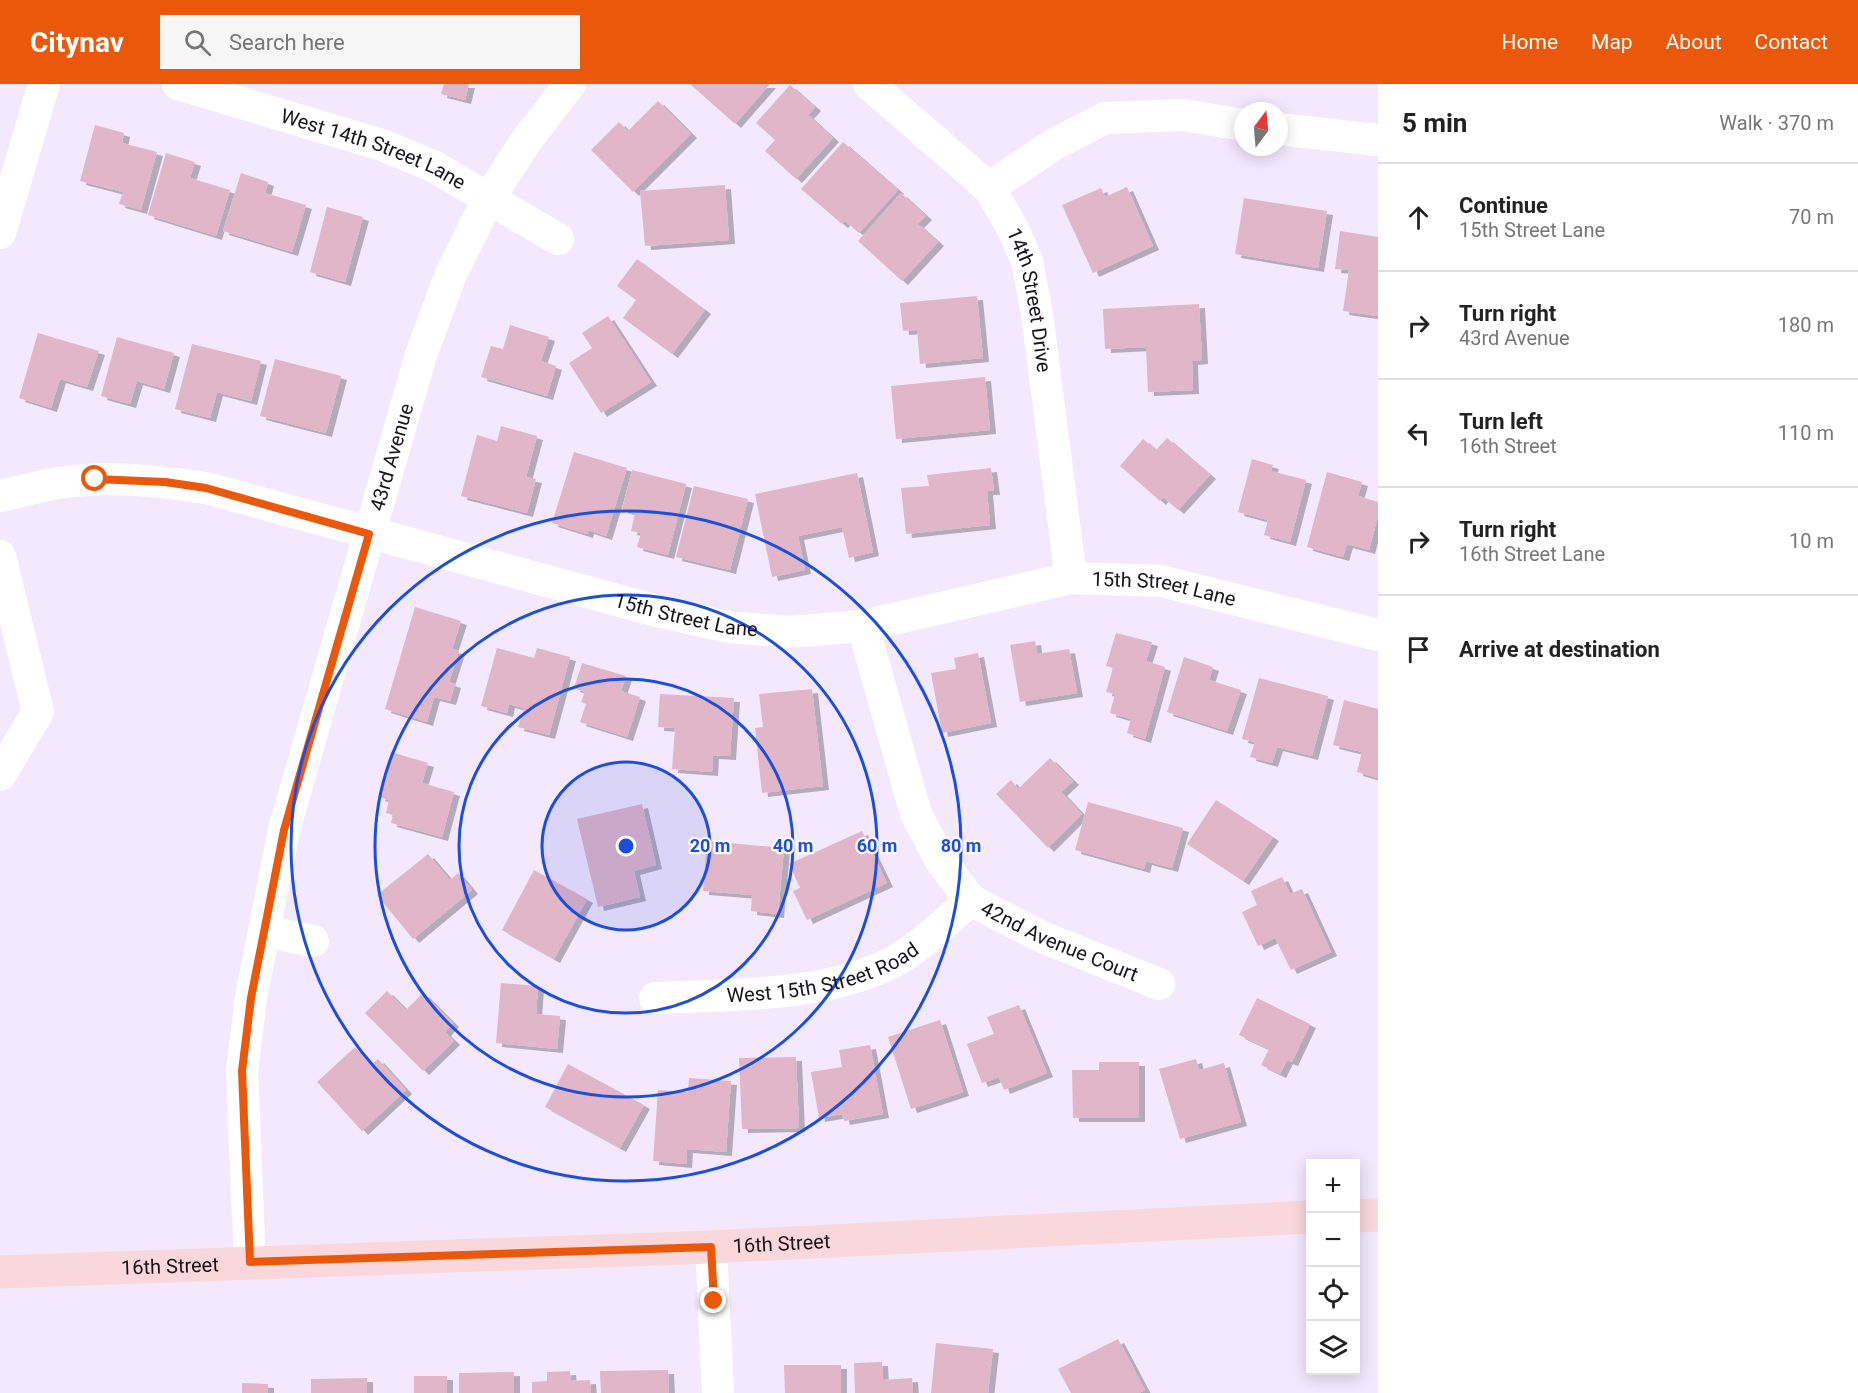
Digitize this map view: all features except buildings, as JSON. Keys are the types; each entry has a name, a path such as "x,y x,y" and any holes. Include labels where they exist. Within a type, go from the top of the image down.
{"main road":[{"path":"1360,1216 1378,1215"},
{"name":"16th Street","path":"0,1272 711,1247 1306,1217"}],"street":[{"path":"0,233 44,84"},
{"name":"West 14th Street Lane","path":"178,84 382,145 433,166 558,239"},
{"name":"43rd Avenue","path":"250,1262 242,1071 251,998 284,830 421,355 451,274 488,200 526,141 570,84"},
{"name":"14th Street Drive","path":"869,84 988,188 1013,230 1027,261 1037,314 1071,578"},
{"path":"988,188 1053,145 1105,118 1184,116 1234,124"},
{"path":"1288,130 1378,140"},
{"name":"15th Street Lane","path":"0,496 58,483 86,480 165,482 206,488 661,612 728,627 789,632 863,626 1071,578 1161,581 1378,635"},
{"path":"0,556 38,712 0,775"},
{"name":"42nd Avenue Court","path":"863,626 916,814 940,859 970,900 1040,936 1159,984"},
{"name":"West 15th Street Road","path":"655,998 784,991 845,979 890,963 927,940 970,900"},
{"path":"264,931 313,940"},
{"path":"711,1247 718,1393"}],"route":[{"path":"95,479 165,482 206,488 369,534 284,830 251,998 242,1071 250,1262 711,1247 714,1301"}]}
